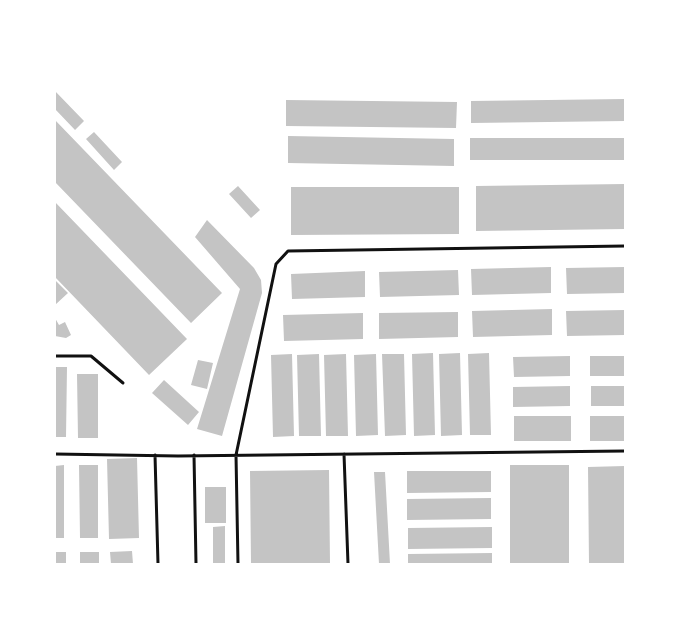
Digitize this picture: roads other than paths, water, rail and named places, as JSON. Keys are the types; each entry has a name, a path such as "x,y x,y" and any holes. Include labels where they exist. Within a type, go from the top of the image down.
{"lane":[{"path":"238,564 236,455 276,264 288,251 625,246"},
{"path":"55,356 90,356 123,383"},
{"path":"55,454 194,456 625,451"},
{"path":"344,454 348,564"},
{"path":"155,455 158,564"},
{"path":"194,456 196,564"}]}
